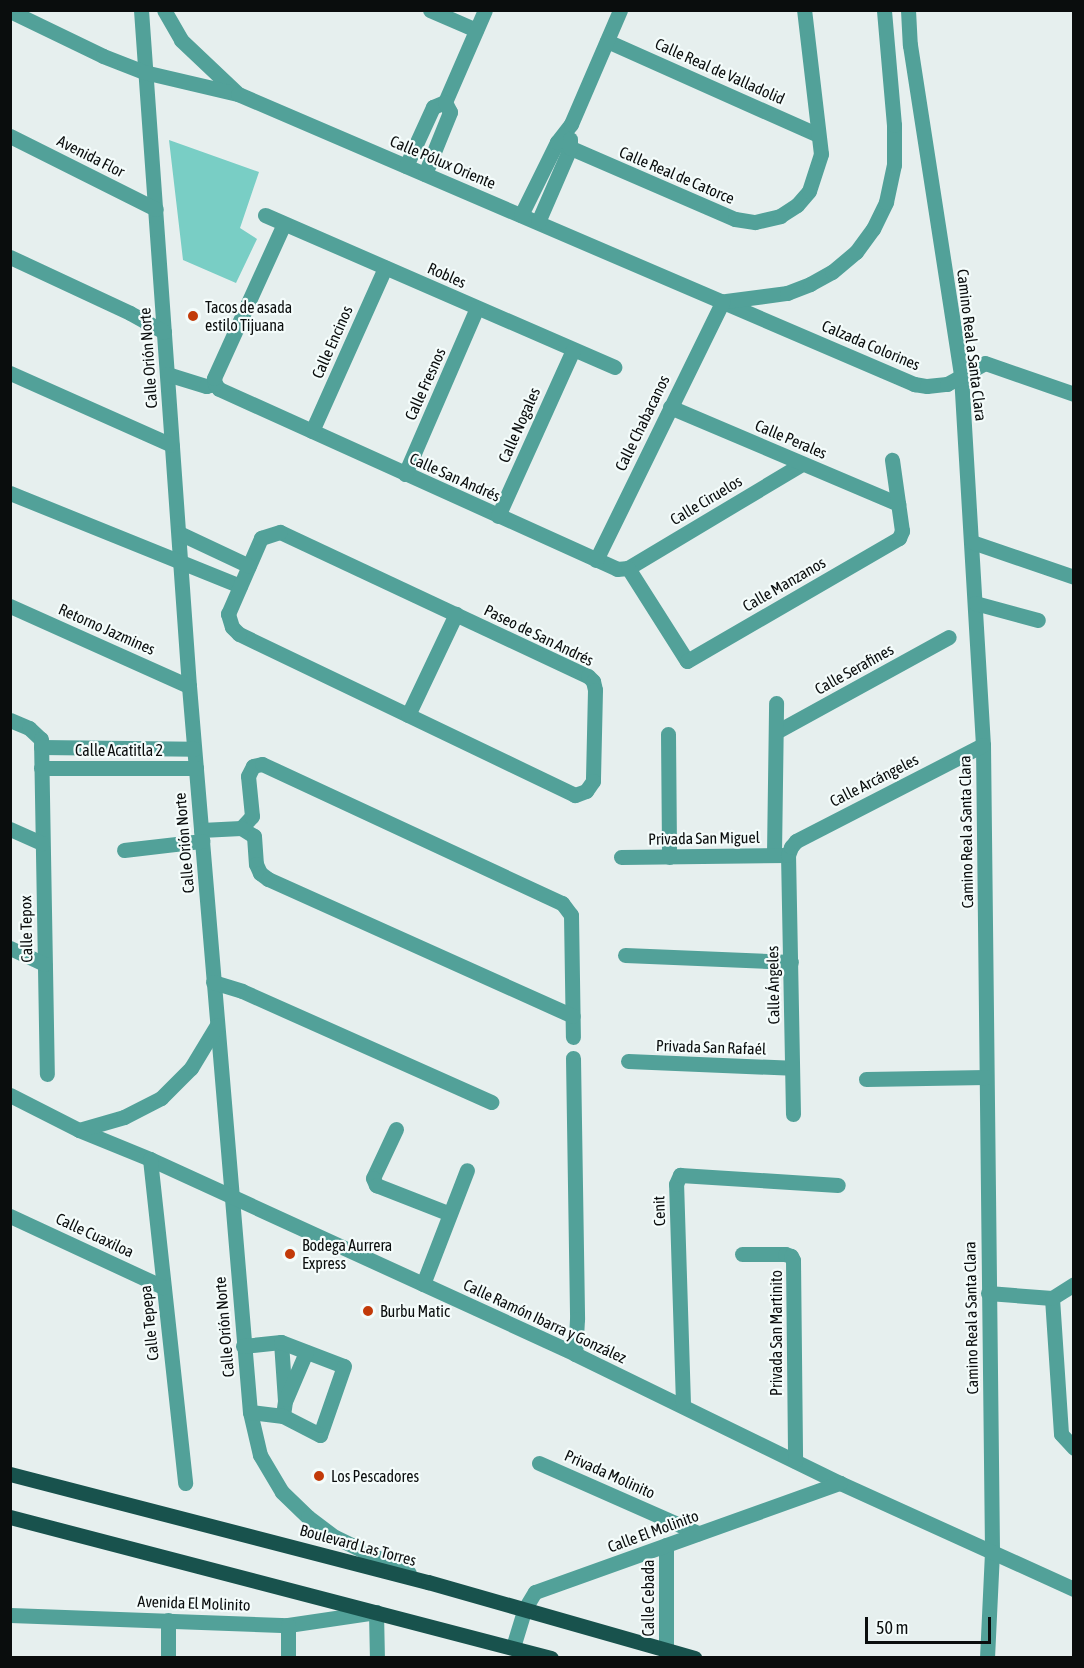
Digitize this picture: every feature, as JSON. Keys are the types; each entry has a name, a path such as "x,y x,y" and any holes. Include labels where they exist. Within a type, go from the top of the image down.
{"main road":[{"name":"Boulevard Las Torres","path":"10,1474 428,1582 694,1658"},
{"path":"10,1517 551,1658"}],"street":[{"name":"Calle Orión Norte","path":"141,10 189,686 250,1412 260,1455 282,1492 308,1517 335,1537 428,1582"},
{"path":"164,10 181,40 238,94"},
{"path":"430,10 476,30"},
{"path":"406,166 433,107 445,102 485,10"},
{"path":"538,222 571,124 620,10"},
{"name":"Calle Real de Catorce","path":"563,145 735,219 755,222 780,216 804,198 817,172 820,154 804,10"},
{"path":"723,301 787,293 810,284 832,272 856,252 873,229 886,202 894,165 894,125 884,10"},
{"name":"Camino Real a Santa Clara","path":"908,10 910,45 961,375 983,745 992,1552 987,1658"},
{"name":"Calle Pólux Oriente","path":"10,11 103,56 144,72 238,94 723,301"},
{"name":"Calle Real de Valladolid","path":"607,41 818,135"},
{"path":"425,174 450,112 445,102"},
{"name":"Avenida Flor","path":"10,136 156,209"},
{"path":"521,215 563,145"},
{"name":"Robles","path":"266,215 614,368"},
{"path":"214,381 285,224"},
{"path":"10,257 164,332"},
{"name":"Calle Encinos","path":"312,431 385,268"},
{"name":"Calzada Colorines","path":"723,301 914,384 927,386 947,384 985,363 1074,394"},
{"name":"Calle Chabacanos","path":"596,560 723,301"},
{"name":"Calle Fresnos","path":"405,474 477,308"},
{"name":"Calle Nogales","path":"498,516 573,350"},
{"name":"Calle San Andrés","path":"167,369 214,381 219,389 498,516 617,569 628,567"},
{"path":"10,373 172,445"},
{"name":"Calle Perales","path":"670,407 898,504"},
{"path":"892,460 898,504"},
{"name":"Calle Ciruelos","path":"628,567 802,464"},
{"path":"10,493 240,586"},
{"name":"Calle Manzanos","path":"628,567 687,661 900,538 902,531 898,504"},
{"name":"Paseo de San Andrés","path":"280,532 593,681 593,781 586,791 575,795 239,634 232,627 228,614 249,566 261,538 280,532"},
{"path":"178,533 249,566"},
{"path":"972,542 1074,577"},
{"path":"975,603 1038,620"},
{"name":"Retorno Jazmines","path":"10,606 189,686"},
{"path":"408,715 456,614"},
{"name":"Calle Serafines","path":"776,732 949,637"},
{"name":"Calle Ángeles","path":"776,703 781,854 790,962 793,1114"},
{"path":"10,720 36,734 41,739 41,747"},
{"path":"668,734 669,857"},
{"name":"Calle Arcángeles","path":"781,854 796,841 983,745"},
{"name":"Calle Acatitla 2","path":"41,747 194,748"},
{"name":"Calle Tepox","path":"41,747 47,1074"},
{"path":"573,1016 268,879 260,873 247,832 252,816 248,776 253,766 262,764 562,903 571,915 573,1016 573,1037"},
{"name":"Calle Acatitla 2","path":"41,768 196,768"},
{"path":"10,829 42,843"},
{"path":"124,850 201,836 247,832"},
{"name":"Privada San Miguel","path":"621,857 781,854"},
{"path":"10,948 45,964"},
{"path":"625,955 790,962"},
{"path":"213,982 242,991 491,1102"},
{"path":"79,1130 124,1117 161,1098 191,1068 217,1024"},
{"path":"573,1058 577,1319 575,1354"},
{"name":"Privada San Rafaél","path":"628,1061 792,1068"},
{"path":"866,1079 986,1077"},
{"name":"Calle Ramón Ibarra y González","path":"10,1095 79,1130 150,1159 683,1404 840,1483 1074,1589"},
{"path":"396,1129 373,1178 376,1185 450,1214"},
{"name":"Calle Tepepa","path":"150,1159 185,1483"},
{"path":"423,1284 467,1170"},
{"name":"Cenit","path":"683,1404 676,1184 680,1175 838,1185"},
{"name":"Calle Cuaxiloa","path":"10,1216 163,1287"},
{"name":"Privada San Martinito","path":"742,1254 785,1254 791,1256 793,1260 795,1461"},
{"path":"988,1293 1052,1298 1074,1284"},
{"path":"1052,1298 1061,1434 1074,1448"},
{"path":"281,1342 284,1409"},
{"path":"243,1346 281,1342 344,1366 320,1435 284,1409 250,1412"},
{"path":"284,1409 306,1352"},
{"name":"Privada Molinito","path":"539,1463 698,1533"},
{"name":"Calle El Molinito","path":"513,1647 524,1610 535,1592 840,1483"},
{"name":"Calle Cebada","path":"666,1545 666,1650"},
{"path":"376,1612 376,1658"},
{"name":"Avenida El Molinito","path":"10,1615 288,1625 376,1612"},
{"path":"168,1620 168,1658"},
{"path":"288,1625 288,1658"}],"shaded area":[{"path":"169,140 259,172 240,228 257,239 236,283 183,260"}],"place":[{"name":"Tacos de asada estilo Tijuana","path":"193,316"},
{"name":"Bodega Aurrera Express","path":"290,1254"},
{"name":"Burbu Matic","path":"368,1311"},
{"name":"Los Pescadores","path":"319,1476"}]}
